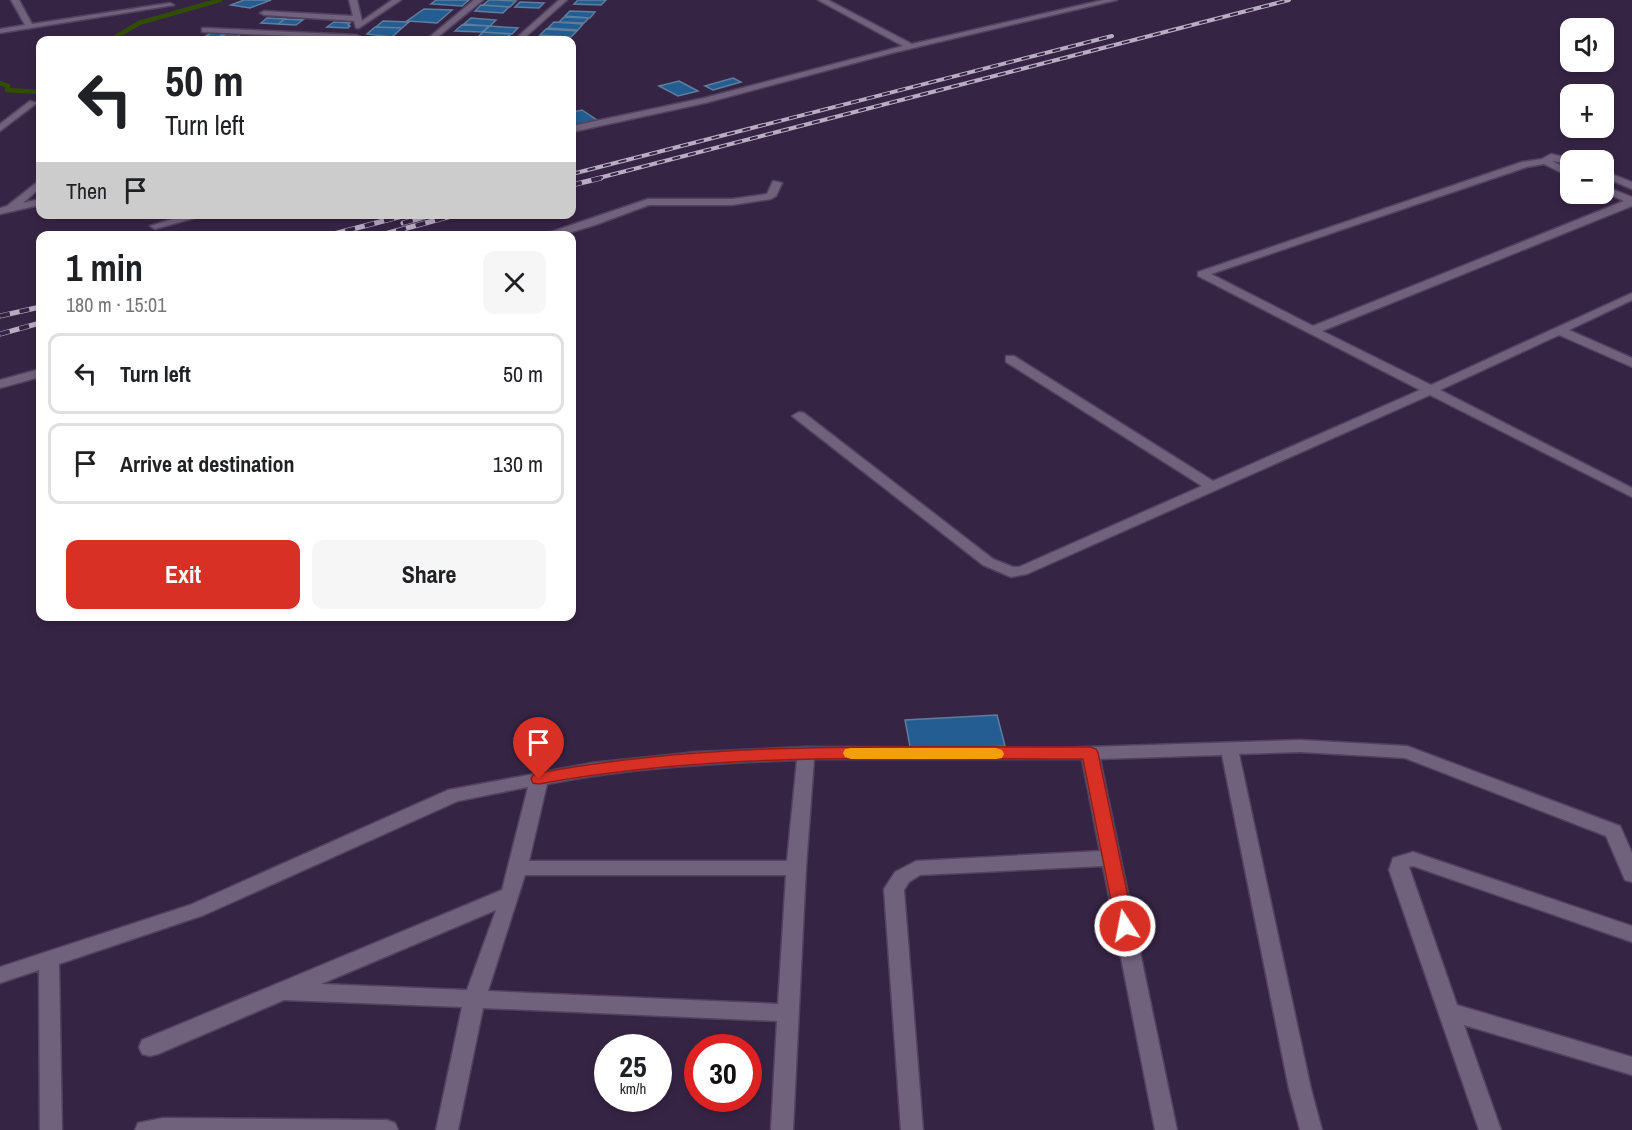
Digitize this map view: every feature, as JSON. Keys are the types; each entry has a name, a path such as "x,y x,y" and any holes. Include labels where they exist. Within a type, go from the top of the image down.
{"street":[{"path":"15,0 30,27"},
{"path":"353,0 358,23 357,36"},
{"path":"264,13 358,23 397,0"},
{"path":"435,36 478,0"},
{"path":"548,0 563,0"},
{"path":"522,36 563,0"},
{"path":"822,0 912,47"},
{"path":"576,128 705,100 810,71 1113,0"},
{"path":"0,31 170,5"},
{"path":"205,30 306,36"},
{"path":"0,128 33,103"},
{"path":"1546,161 1546,158 1551,157 1560,159"},
{"path":"1560,169 1546,161 1525,164 1202,274 1632,493"},
{"path":"1614,178 1632,186"},
{"path":"562,231 648,202 732,202 771,196 777,183"},
{"path":"4,210 36,186"},
{"path":"1614,194 1632,202"},
{"path":"1313,330 1632,202"},
{"path":"4,210 36,203"},
{"path":"155,226 184,219"},
{"path":"799,416 988,562 999,569 1011,572 1022,571 1431,390 1632,296"},
{"path":"1559,330 1632,363"},
{"path":"1010,358 1213,487"},
{"path":"0,384 36,374"},
{"path":"0,975 197,909 454,795 592,769 696,758 806,753 1090,753 1299,746 1407,752 1613,831 1632,875"},
{"path":"1229,748 1300,1089 1311,1130"},
{"path":"782,1130 795,868 806,753"},
{"path":"1090,753 1166,1130"},
{"path":"447,1130 474,1001 511,895 539,779"},
{"path":"912,1130 894,889 902,877 916,868 1111,858"},
{"path":"1490,1130 1400,870 1400,863 1413,859 1632,934"},
{"path":"517,868 795,868"},
{"path":"150,1047 511,895"},
{"path":"49,958 51,1130"},
{"path":"282,991 789,1013"},
{"path":"1448,1011 1632,1066"},
{"path":"146,1130 387,1130"}],"building":[{"path":"244,0 271,0 250,8 231,5"},
{"path":"436,0 469,0 462,6 431,4"},
{"path":"489,0 516,1 510,7 483,5"},
{"path":"578,0 606,0 601,5 574,4"},
{"path":"520,2 544,3 539,8 515,7"},
{"path":"481,5 509,7 503,13 475,11"},
{"path":"424,9 452,10 437,23 407,21"},
{"path":"570,11 595,12 590,18 565,16"},
{"path":"564,17 589,18 584,23 559,22"},
{"path":"267,18 285,19 278,24 261,23"},
{"path":"471,18 496,20 490,26 464,24"},
{"path":"285,19 303,20 296,25 278,24"},
{"path":"383,21 409,22 402,28 376,27"},
{"path":"334,22 350,23 348,25 350,26 348,28 327,27"},
{"path":"554,22 583,24 578,30 548,28"},
{"path":"462,25 489,26 482,32 455,31"},
{"path":"490,26 518,28 512,34 483,32"},
{"path":"375,27 402,28 393,36 367,34"},
{"path":"546,29 577,31 572,36 540,35"},
{"path":"483,32 511,34 509,36 479,36"},
{"path":"211,33 225,33 220,36 206,36"},
{"path":"227,33 241,34 238,36 223,36"},
{"path":"733,78 741,82 713,90 705,86"},
{"path":"679,81 698,91 678,96 659,86"},
{"path":"582,110 597,120 577,125 576,111"},
{"path":"997,715 1005,746 911,752 905,720"}],"waterway":[{"path":"118,36 139,23 220,0"},
{"path":"0,83 8,86 7,90 36,92"}],"railway":[{"path":"595,179 1289,0"},
{"path":"576,173 1112,36"},
{"path":"576,184 601,178"},
{"path":"345,231 391,219"},
{"path":"403,223 417,219"},
{"path":"396,231 440,219"},
{"path":"0,316 36,308"},
{"path":"0,334 36,324"}],"slow traffic":[{"path":"851,753 996,754"}],"route":[{"path":"539,779 592,769 696,758 806,753 1090,753 1125,926"}]}
